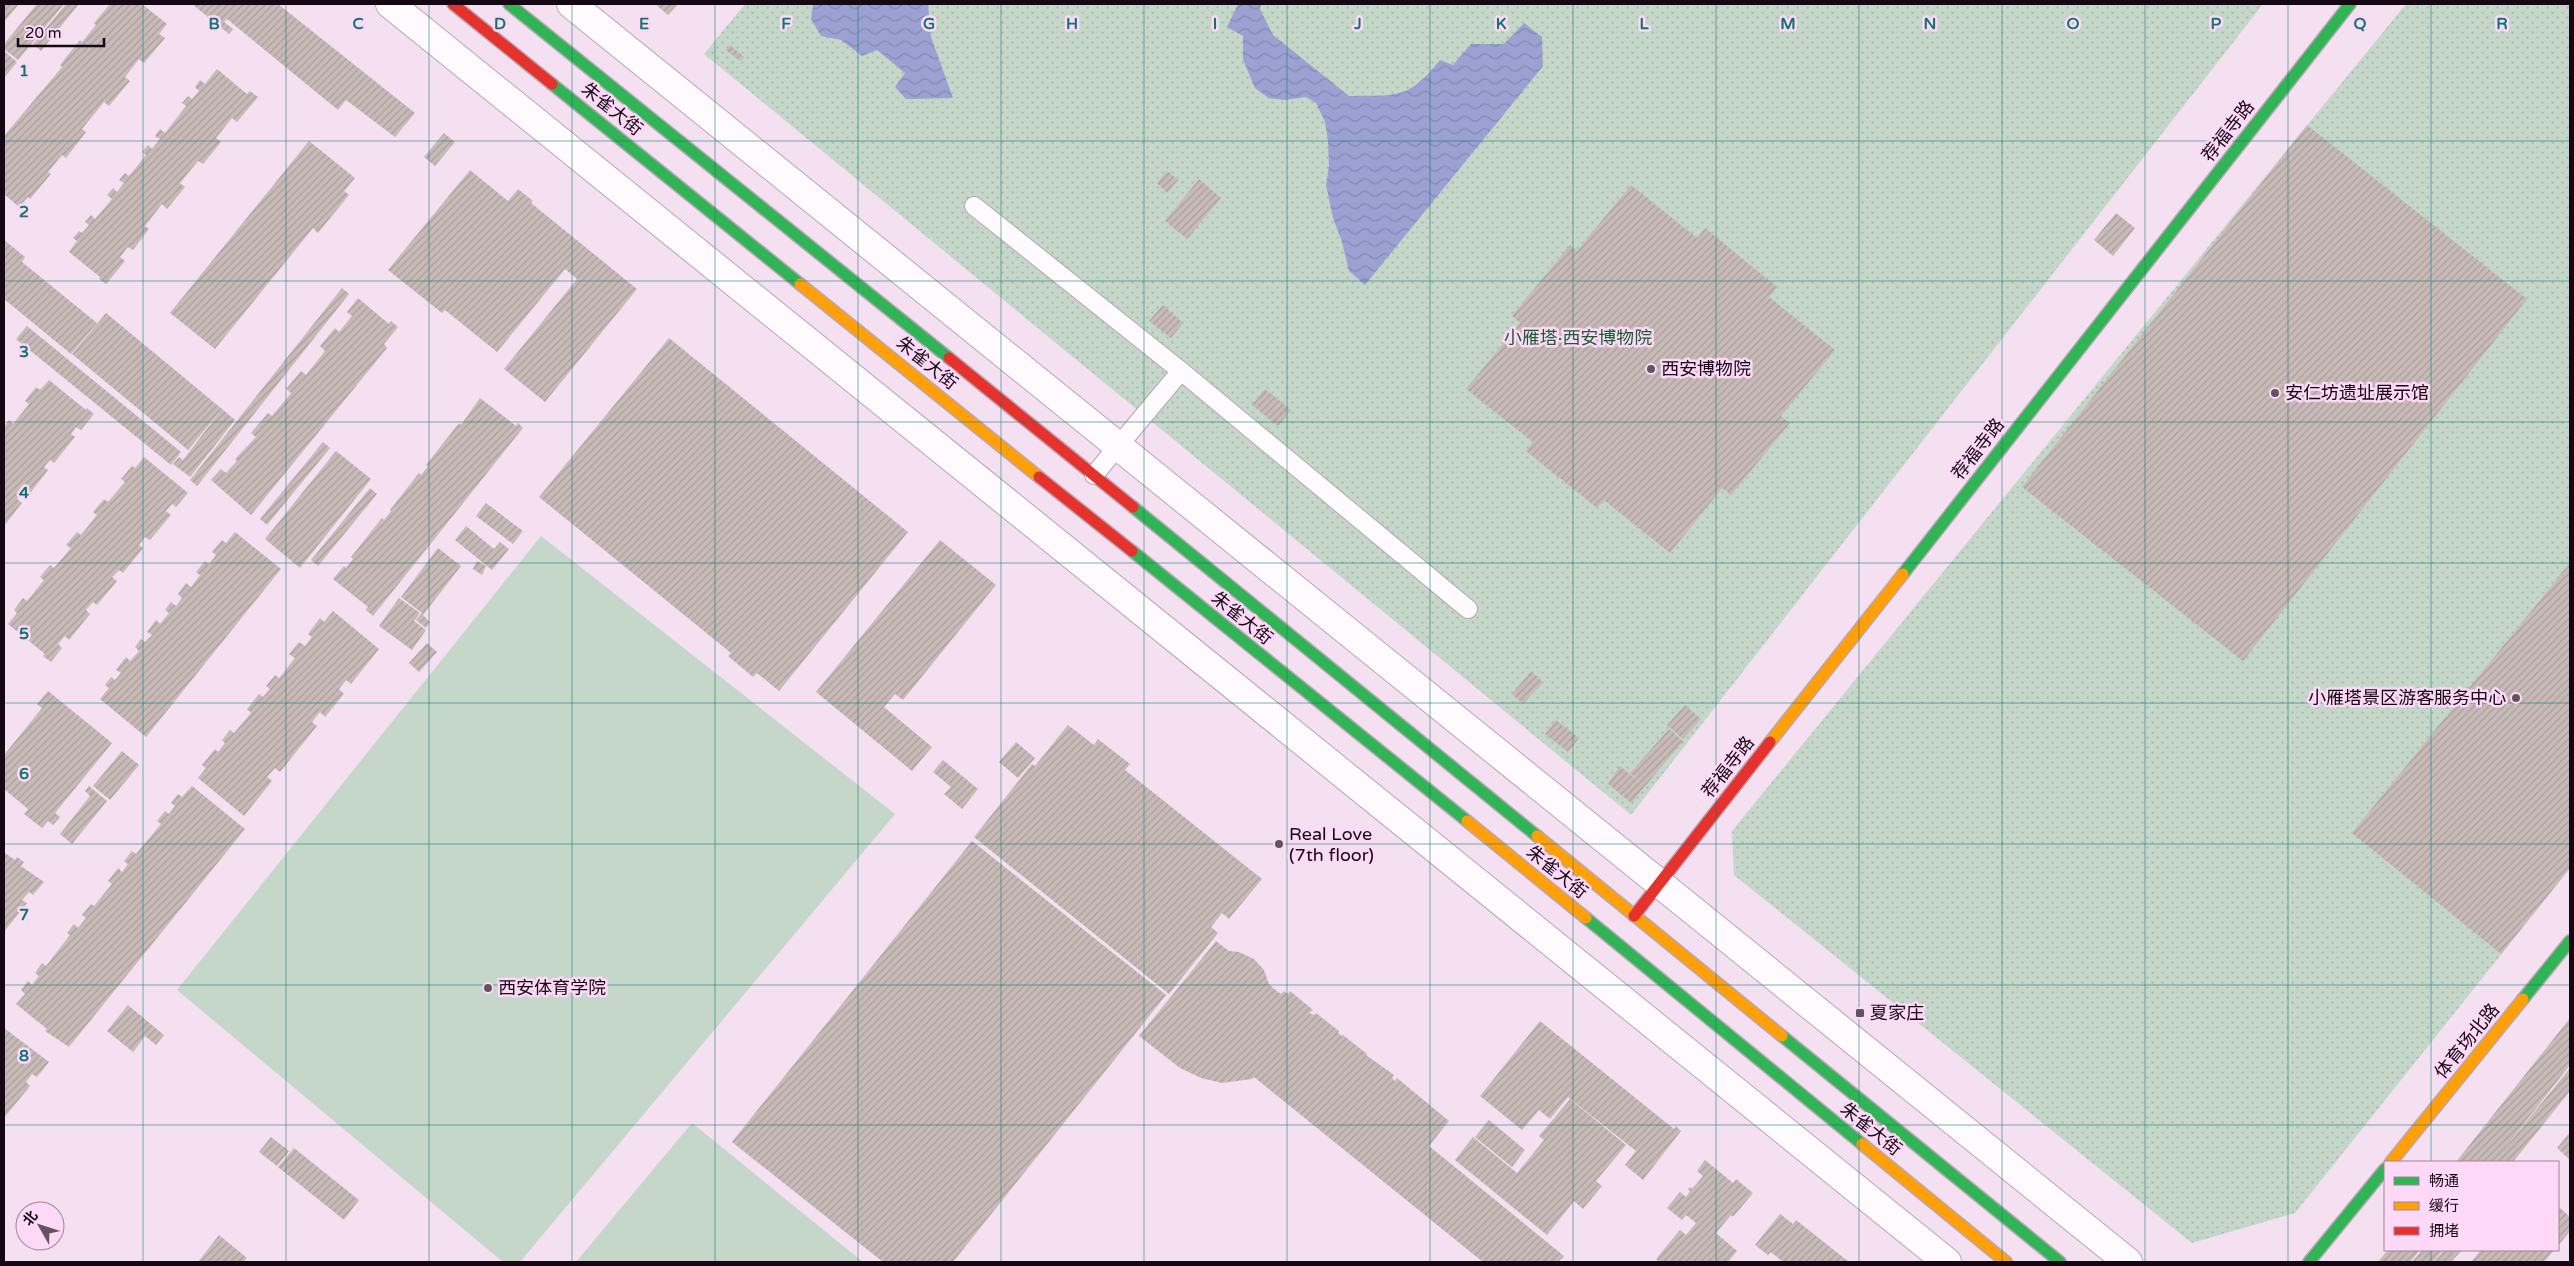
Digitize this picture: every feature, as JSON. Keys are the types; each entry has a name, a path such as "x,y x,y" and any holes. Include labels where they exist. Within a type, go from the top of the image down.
{"main road":[{"name":"朱雀大街","path":"453,4 1445,803 2006,1262"},
{"name":"朱雀大街","path":"509,4 1094,475 1634,916 2016,1233 2060,1262"},
{"name":"荐福寺路","path":"1634,916 2350,4"},
{"name":"体育场北路","path":"2392,1161 2570,942"},
{"path":"2309,1262 2384,1170"}],"street":[{"path":"390,4 1946,1262"},
{"path":"572,4 2128,1262"}],"lane":[{"path":"974,206 1181,372 1468,609"},
{"path":"1094,475 1181,372"}],"green space":[{"name":"小雁塔·西安博物院","path":"745,4 2263,4 1631,815 704,54"},
{"path":"2406,4 2570,4 2570,868 2295,1213 2192,1243 1734,875 1732,831"},
{"name":"西安体育学院","path":"541,536 895,814 520,1262 503,1262 177,990"},
{"path":"692,1123 863,1262 576,1262"}],"water":[{"path":"813,4 928,4 931,37 953,98 906,99 895,87 905,73 877,50 862,56 841,40 821,36 811,19"},
{"path":"1238,4 1261,4 1260,9 1273,35 1349,96 1379,96 1401,93 1419,82 1440,60 1453,65 1471,44 1504,44 1524,23 1542,37 1543,66 1365,285 1349,271 1342,242 1333,218 1326,185 1329,166 1325,122 1316,103 1306,97 1285,100 1269,98 1255,88 1243,60 1243,36 1227,27"}],"building":[{"path":"4,4 19,4 4,22"},
{"path":"37,4 64,4 18,60 4,49 4,44"},
{"path":"66,4 79,4 41,51 33,44"},
{"path":"110,4 142,4 167,24 159,34 165,38 144,63 139,59 125,77 130,81 109,106 104,102 82,129 86,132 66,158 62,155 48,172 51,174 30,199 28,197 19,207 4,194 4,136 62,67 60,65 80,40 82,42 96,25 94,23"},
{"path":"192,4 278,4 415,113 395,137 346,100 338,110 227,19 224,22 233,29 229,34"},
{"path":"655,4 678,4 668,15"},
{"path":"730,45 744,57 740,61 726,50"},
{"path":"4,51 17,62 4,78"},
{"path":"217,69 247,94 250,91 258,97 237,122 232,118 216,138 221,142 203,164 198,161 180,183 185,187 167,209 162,204 145,226 149,229 133,250 128,247 120,257 125,261 106,284 69,252 77,241 73,238 79,231 82,233 89,225 85,222 91,215 95,219 112,199 107,195 113,188 117,192 124,183 119,180 125,173 129,176 146,155 142,152 148,145 152,149 160,139 155,136 160,129 165,133 186,106 182,103 188,96 192,99 199,91 195,87 200,80 205,84"},
{"name":"安仁坊遗址展示馆","path":"2307,125 2527,299 2243,661 2022,487"},
{"path":"444,133 455,142 435,166 424,157"},
{"path":"309,141 355,178 344,191 349,195 318,233 313,228 215,349 170,313"},
{"path":"470,170 508,201 518,189 533,201 531,203 637,289 545,402 504,369 577,279 565,269 497,352 445,310 442,313 388,270"},
{"path":"1167,171 1178,180 1167,193 1157,183"},
{"path":"1199,179 1221,198 1187,239 1165,221"},
{"name":"西安博物院","path":"1631,185 1697,238 1705,228 1777,287 1769,297 1835,350 1781,416 1790,423 1731,495 1722,488 1670,553 1604,500 1597,508 1526,451 1533,442 1466,389 1520,323 1512,316 1570,245 1577,251"},
{"path":"2116,213 2135,228 2113,256 2094,240"},
{"path":"4,240 25,257 22,262 97,323 71,354 4,299"},
{"path":"342,288 349,294 197,486 190,480"},
{"path":"358,298 389,324 391,321 398,327 384,344 387,348 251,515 211,480 221,469 226,473 237,461 235,459 256,437 251,433 268,413 272,416 291,393 286,389 301,371 306,375 325,351 320,346 335,328 339,332 352,316 347,312"},
{"path":"1163,305 1183,323 1171,338 1149,321"},
{"path":"106,313 222,409 188,450 72,354"},
{"path":"27,326 181,452 171,465 16,339"},
{"path":"669,338 908,532 779,691 757,673 753,677 728,656 731,653 539,497"},
{"path":"49,380 86,410 87,408 94,414 81,430 76,427 71,434 75,437 54,463 50,460 44,467 48,470 28,496 23,492 17,499 22,503 4,526 4,427 9,420 13,424 29,404 25,401 36,387 40,390"},
{"path":"1265,389 1291,410 1278,426 1252,405"},
{"path":"480,398 516,426 518,423 523,428 373,616 366,610 368,607 333,579 344,566 346,568 353,559 351,557 382,518 384,520 419,473 421,475 428,466 426,465 459,423 461,425"},
{"path":"222,409 235,420 190,477 173,464 179,457 183,460"},
{"path":"323,442 330,448 267,525 260,519"},
{"path":"336,451 371,479 300,568 265,539"},
{"path":"144,457 188,493 176,507 172,504 166,511 171,515 150,540 145,537 139,545 143,548 123,573 119,570 112,577 117,581 97,605 93,602 86,610 90,614 69,640 65,636 58,644 62,648 51,662 43,656 45,654 8,624 17,613 14,610 23,598 27,601 44,580 40,577 50,565 54,568 71,548 66,545 77,532 81,535 97,515 93,512 104,499 108,502 125,482 121,479 132,466 135,468"},
{"path":"370,488 377,494 318,566 311,560"},
{"path":"486,503 523,531 513,544 476,516"},
{"path":"466,526 494,549 500,542 509,549 492,570 455,540"},
{"path":"235,532 281,569 146,737 100,699 109,688 105,685 111,677 115,680 121,673 116,670 126,657 130,661 139,651 135,647 141,639 145,642 152,635 147,632 156,620 160,624 169,613 165,610 171,602 176,606 182,598 178,594 186,583 191,587 200,575 196,572 205,561 209,564 216,555 212,552 222,540 226,543"},
{"path":"940,540 996,585 903,700 895,694 884,707 932,747 912,771 816,692"},
{"path":"438,548 461,566 423,615 430,622 426,628 416,620 422,613 401,597"},
{"path":"477,561 486,566 482,575 473,569"},
{"name":"小雁塔景区游客服务中心","path":"2570,563 2570,868 2501,954 2352,833"},
{"path":"399,598 420,613 414,621 426,630 412,650 379,626"},
{"path":"333,611 379,649 351,684 346,680 339,689 344,694 325,717 320,712 312,722 317,726 280,772 275,768 267,777 272,781 244,816 198,778 206,768 202,765 215,749 218,752 225,743 222,740 230,730 234,733 251,713 247,709 259,694 263,697 270,689 266,686 275,675 279,678 295,658 289,654 299,642 305,646 312,637 308,634 320,618 324,622"},
{"path":"427,643 437,652 419,672 409,663"},
{"path":"1531,671 1543,682 1523,704 1512,694"},
{"path":"48,691 112,743 55,813 60,817 53,825 48,821 42,828 24,814 28,809 4,789 4,755 42,708 37,704"},
{"path":"1685,705 1701,719 1683,739 1667,725"},
{"path":"1556,720 1579,738 1568,752 1545,734"},
{"path":"1068,725 1094,745 1098,739 1130,764 1125,770 1262,879 1229,919 1222,913 1211,927 1218,933 1169,994 974,837 1032,764 1035,766"},
{"path":"1669,729 1683,741 1631,803 1608,784 1620,766 1642,784 1630,773"},
{"path":"1016,742 1035,758 1018,778 999,762"},
{"path":"122,751 139,765 110,800 93,786"},
{"path":"943,760 978,789 962,809 944,794 951,787 933,772"},
{"path":"89,786 107,801 72,844 60,834 90,796 85,791"},
{"path":"192,786 245,829 69,1047 45,1031 47,1029 16,1004 25,994 21,990 28,981 32,985 39,976 35,973 42,963 46,966 70,935 67,933 74,924 78,928 86,918 82,915 91,904 94,906 112,884 108,881 118,868 122,872 128,864 124,861 132,851 136,854 161,824 157,821 165,811 169,814 175,806 171,803 178,794 182,797"},
{"path":"972,841 1166,995 953,1262 883,1262 732,1142"},
{"path":"5,853 15,860 17,857 24,862 21,866 44,882 33,895 29,892 22,900 27,903 4,932"},
{"path":"1216,941 1229,951 1239,952 1254,959 1264,970 1269,984 1274,989 1281,994 1284,991 1288,994 1290,991 1313,1010 1309,1013 1314,1015 1316,1013 1339,1031 1338,1033 1394,1075 1392,1078 1395,1081 1397,1078 1449,1121 1429,1146 1564,1256 1558,1262 1483,1262 1254,1077 1252,1079 1222,1083 1201,1078 1180,1068 1139,1036"},
{"path":"128,1005 164,1035 156,1045 145,1036 133,1052 107,1031"},
{"path":"2570,1018 2570,1065 2501,1153 2570,1068 2570,1091 2514,1161 2457,1161"},
{"path":"1540,1021 1674,1129 1676,1126 1681,1131 1643,1180 1625,1165 1636,1151 1568,1097 1550,1119 1539,1110 1522,1130 1480,1096"},
{"path":"4,1028 49,1062 37,1077 32,1074 26,1082 30,1086 4,1118"},
{"path":"1570,1099 1626,1145 1596,1181 1602,1186 1583,1209 1574,1201 1547,1235 1455,1160 1473,1137 1517,1173 1544,1140 1539,1136"},
{"path":"1489,1120 1525,1150 1512,1167 1475,1137"},
{"path":"2570,1132 2570,1160 2557,1148"},
{"path":"271,1137 289,1151 277,1166 259,1152"},
{"path":"294,1148 359,1200 344,1220 278,1167"},
{"path":"1705,1160 1733,1183 1736,1179 1753,1193 1733,1217 1731,1215 1716,1233 1737,1251 1728,1262 1660,1262 1656,1259 1680,1230 1686,1235 1696,1223 1686,1215 1682,1220 1667,1208 1680,1192 1686,1197 1690,1191 1688,1189 1690,1187 1692,1189 1703,1176 1697,1171"},
{"path":"2559,1207 2570,1217 2570,1231 2559,1245"},
{"path":"1780,1214 1793,1224 1796,1220 1849,1262 1783,1262 1771,1252 1768,1255 1755,1245"},
{"path":"219,1235 247,1258 243,1262 198,1262"},
{"path":"2387,1251 2419,1251 2410,1262 2378,1262"},
{"path":"2421,1251 2442,1251 2433,1262 2412,1262"},
{"path":"2443,1251 2461,1251 2451,1262 2434,1262"},
{"path":"2480,1251 2553,1251 2544,1262 2471,1262"}],"traffic: fast":[{"path":"509,4 949,358"},
{"path":"1903,574 2350,4"},
{"path":"552,84 800,284"},
{"path":"1133,507 1537,836"},
{"path":"1132,551 1467,821"},
{"path":"1586,918 1862,1144"},
{"path":"2523,999 2570,941"},
{"path":"1782,1036 2060,1262"},
{"path":"2309,1262 2384,1170"}],"traffic: slow":[{"path":"800,284 1039,477"},
{"path":"1770,742 1903,574"},
{"path":"1467,821 1586,918"},
{"path":"1537,836 1782,1036"},
{"path":"2392,1161 2523,999"},
{"path":"1862,1144 2006,1262"}],"traffic: jam":[{"path":"453,4 552,84"},
{"path":"949,358 1133,507"},
{"path":"1039,477 1132,551"},
{"path":"1634,916 1770,742"}],"place":[{"name":"西安博物院","path":"1651,369"},
{"name":"安仁坊遗址展示馆","path":"2275,393"},
{"name":"小雁塔景区游客服务中心","path":"2516,698"},
{"name":"Real Love (7th floor)","path":"1279,844"},
{"name":"西安体育学院","path":"488,988"},
{"name":"夏家庄","path":"1860,1013"}]}
